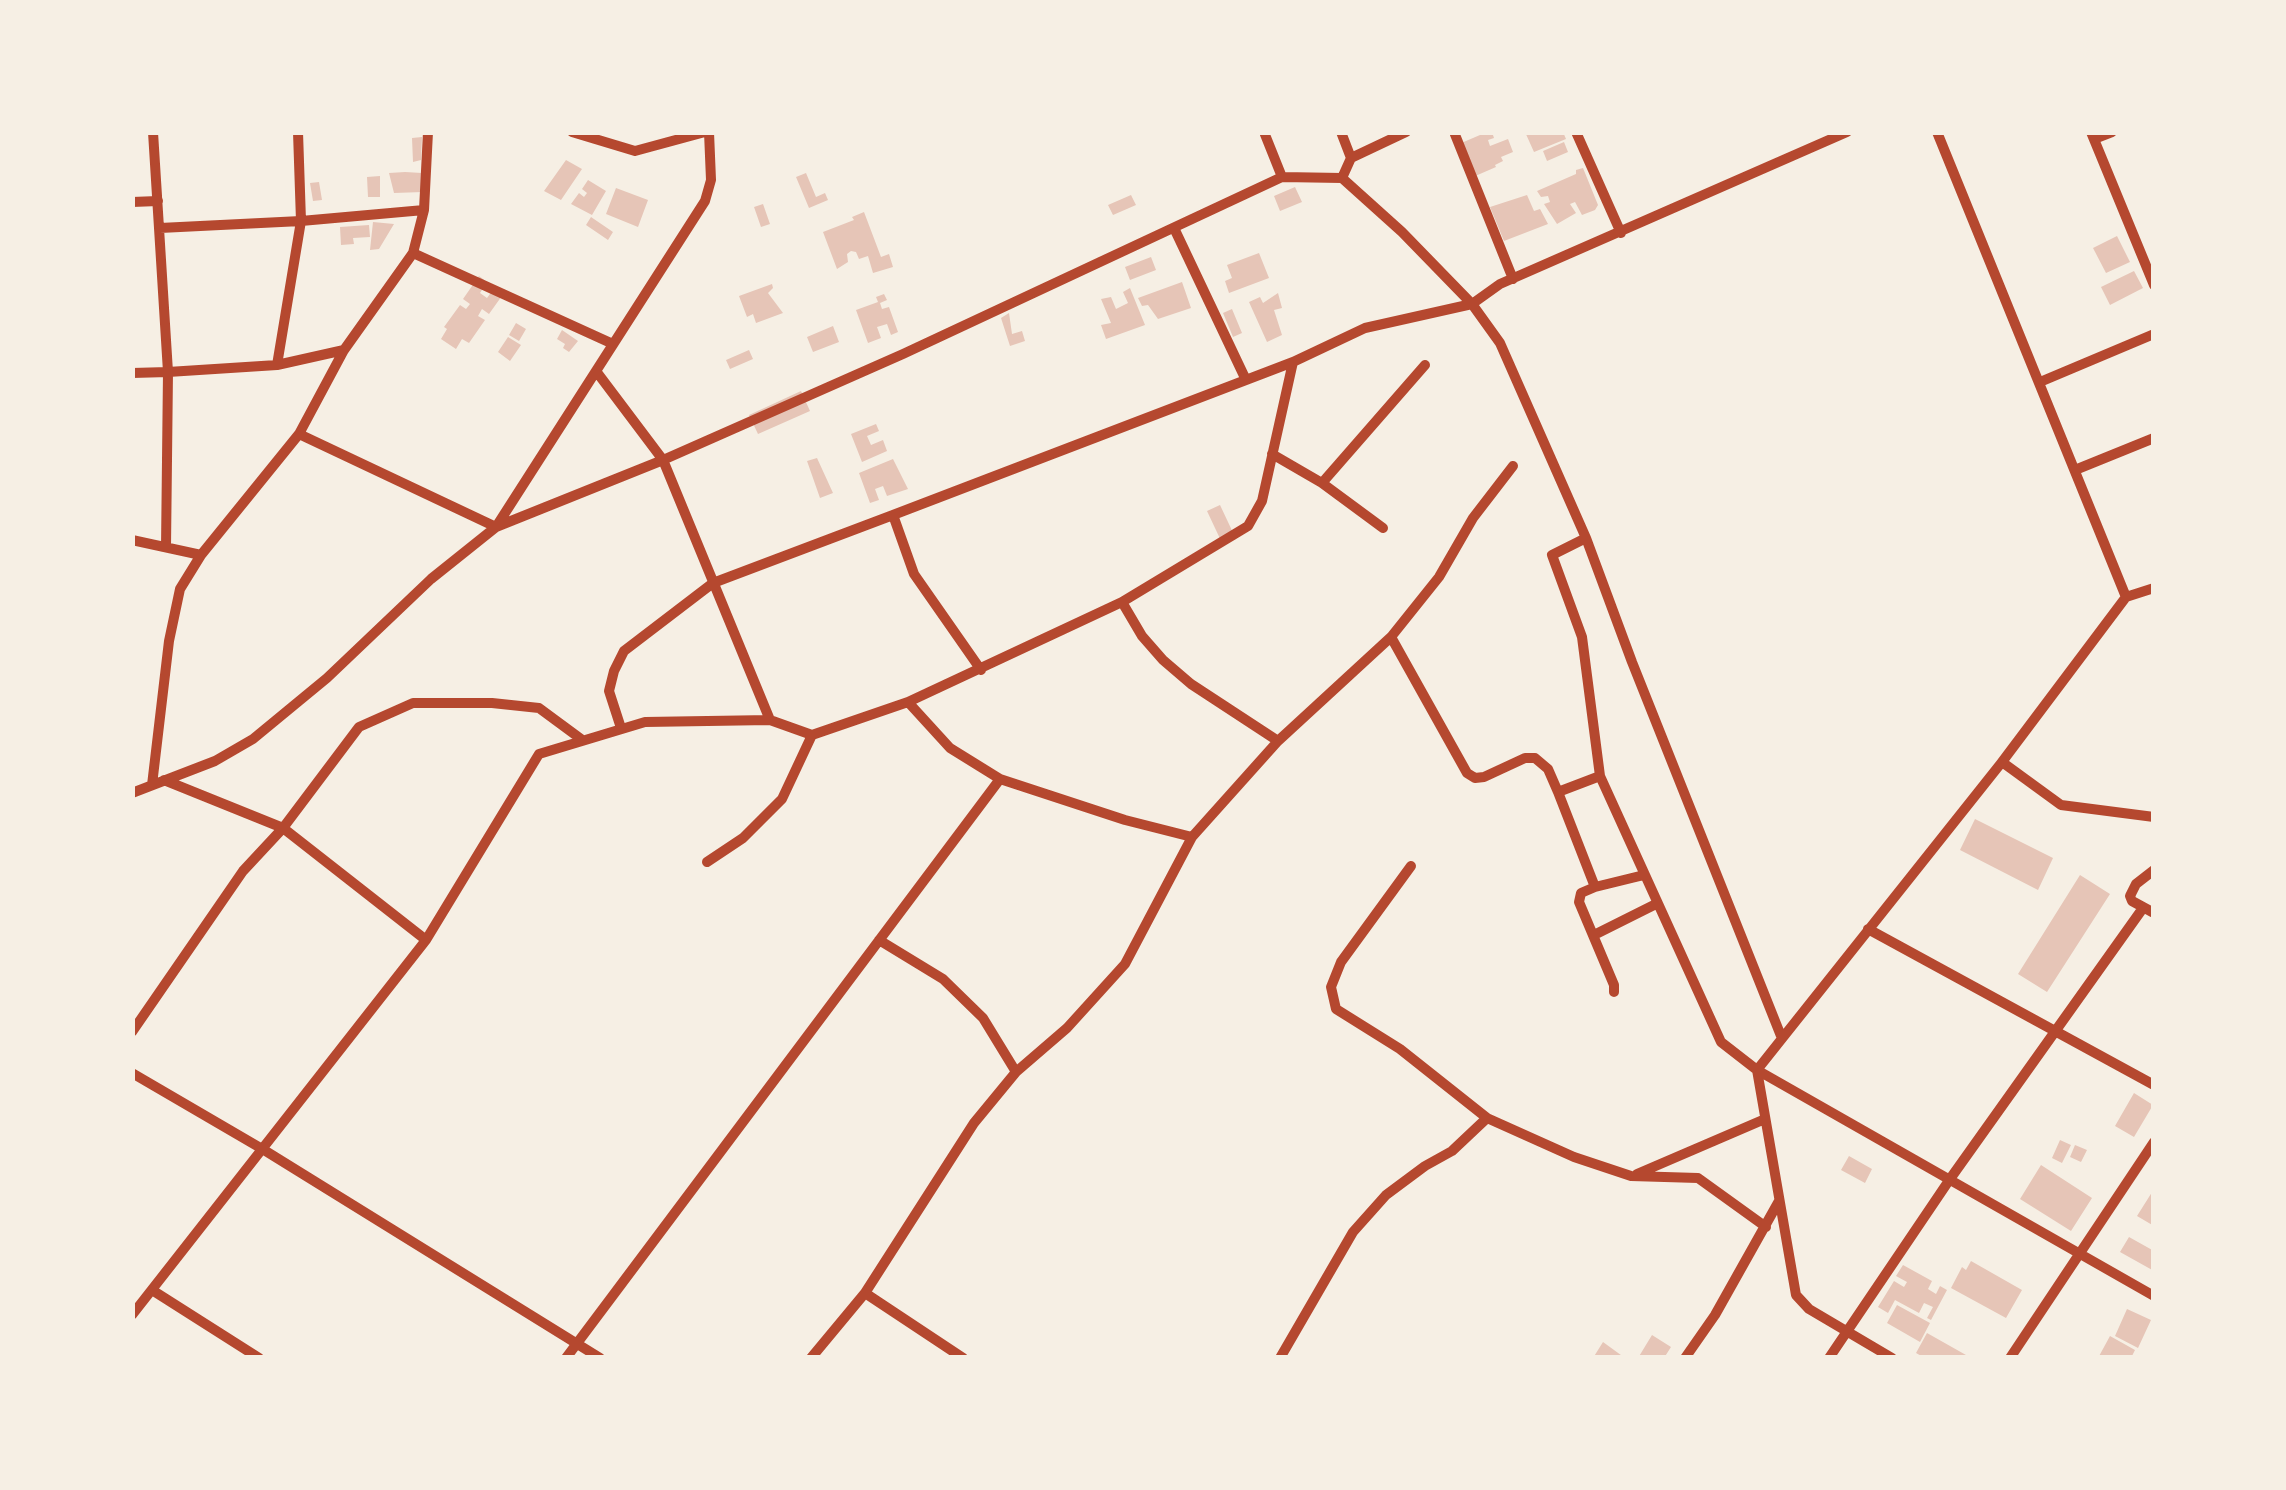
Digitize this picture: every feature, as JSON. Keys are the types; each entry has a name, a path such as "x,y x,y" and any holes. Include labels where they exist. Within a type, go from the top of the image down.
{"street":[{"path":"153,132 168,372 166,548"},
{"path":"277,365 301,221 298,132"},
{"path":"152,785 169,642 180,589 201,556 299,434 344,350 413,253 424,210 428,132"},
{"path":"496,527 709,192 712,180 707,132 635,150 572,132"},
{"path":"1264,132 1282,178"},
{"path":"1341,132 1351,158"},
{"path":"1342,178 1351,158 1406,132"},
{"path":"1454,132 1513,279"},
{"path":"1576,132 1620,233"},
{"path":"621,728 609,691 624,652 713,583 1293,362 1365,328 1472,304 1513,279 1847,132"},
{"path":"1937,132 2126,598"},
{"path":"2112,132 2092,136 2154,285"},
{"path":"132,794 214,761 253,739 327,678 431,579 496,527 663,460 932,341 1282,178 1342,178 1472,304 1500,343 1586,538 1781,1036"},
{"path":"132,202 158,201"},
{"path":"160,228 424,210"},
{"path":"1174,228 1246,380"},
{"path":"413,253 613,344"},
{"path":"2040,382 2154,334"},
{"path":"132,373 277,365 344,350"},
{"path":"132,1315 426,940 539,754 645,722 770,720 812,735 908,702 1122,602 1248,526 1262,501 1293,362"},
{"path":"1322,483 1425,365"},
{"path":"596,371 663,460 770,720"},
{"path":"299,434 496,527"},
{"path":"2075,470 2154,438"},
{"path":"1272,454 1322,483 1382,528"},
{"path":"811,1358 864,1293 974,1123 1016,1072 1067,1028 1126,964 1192,837 1278,741 1392,637 1439,577 1473,518 1513,466"},
{"path":"893,515 914,574 981,670"},
{"path":"1586,538 1552,554 1582,637 1600,776 1716,1035 1726,1048 1757,1070 2154,1296"},
{"path":"132,540 201,556"},
{"path":"1892,1358 1809,1309 1796,1295 1757,1070 2002,762 2126,598 2154,588"},
{"path":"1122,602 1142,636 1163,660 1191,684 1278,741"},
{"path":"1392,637 1467,773 1484,777 1525,758 1535,758 1548,768 1595,887"},
{"path":"908,702 950,748 1000,778 1126,820 1192,837"},
{"path":"132,1032 242,871 283,828 360,727 413,704 492,703 540,708 582,739"},
{"path":"706,862 743,838 782,800 812,735"},
{"path":"2002,762 2061,804 2154,817"},
{"path":"1558,792 1600,776"},
{"path":"566,1358 1000,778"},
{"path":"164,780 283,828 426,940"},
{"path":"1411,866 1341,962 1331,987 1336,1010 1400,1049 1487,1118 1574,1157 1632,1176 1698,1178 1766,1227"},
{"path":"1830,1358 2054,1032 2148,910 2130,896 2136,884 2154,870"},
{"path":"1614,992 1578,898 1580,893 1595,887 1644,875"},
{"path":"1594,934 1656,904"},
{"path":"1868,929 2154,1085"},
{"path":"879,940 942,979 983,1018 1016,1072"},
{"path":"132,1074 264,1150 600,1358"},
{"path":"1280,1358 1353,1232 1386,1195 1452,1151 1487,1118"},
{"path":"1632,1176 1765,1119"},
{"path":"2010,1358 2154,1142"},
{"path":"1685,1358 1715,1315 1779,1201"},
{"path":"152,1290 259,1358"},
{"path":"864,1293 963,1358"}],"building":[{"path":"1492,132 1494,138 1488,140 1490,146 1508,139 1513,152 1501,157 1503,161 1496,167 1473,177 1459,144"},
{"path":"1525,132 1563,132 1566,139 1534,152"},
{"path":"422,137 421,160 413,162 412,138"},
{"path":"1564,142 1568,152 1547,161 1543,151"},
{"path":"566,160 582,169 561,200 544,191"},
{"path":"1583,168 1598,205 1582,215 1575,202 1570,204 1576,213 1557,224 1544,204 1550,202 1548,196 1541,197 1537,191"},
{"path":"389,173 422,173 423,192 394,193"},
{"path":"806,173 816,197 825,193 828,200 809,208 796,177"},
{"path":"380,176 380,197 368,197 367,177"},
{"path":"588,180 606,191 592,215 571,204 579,193 584,197 587,193 582,189"},
{"path":"319,182 322,200 313,201 310,183"},
{"path":"1295,187 1302,202 1280,211 1274,196"},
{"path":"616,188 648,200 638,227 606,214"},
{"path":"1131,195 1136,205 1113,215 1108,205"},
{"path":"1527,195 1534,211 1540,209 1548,224 1504,241 1490,207"},
{"path":"763,204 770,224 761,227 754,207"},
{"path":"864,212 881,257 889,254 893,267 873,273 868,256 859,259 851,251 847,254 848,262 837,269 823,232"},
{"path":"591,217 613,232 608,240 586,225"},
{"path":"373,222 394,224 379,249 370,250"},
{"path":"369,225 370,237 353,238 354,244 341,245 340,227"},
{"path":"2117,236 2130,262 2106,273 2093,248"},
{"path":"1259,253 1269,278 1229,293 1225,281 1232,278 1227,265"},
{"path":"1151,257 1156,270 1130,280 1125,267"},
{"path":"2134,271 2143,288 2110,305 2101,287"},
{"path":"479,276 487,282 480,293 487,298 495,287 504,293 489,314 482,309 478,316 485,320 469,343 462,339 456,349 441,339 447,329 444,327 460,305 466,309 470,304 463,299"},
{"path":"1182,282 1191,308 1158,319 1138,298"},
{"path":"772,284 768,293 783,313 756,323 753,314 747,317 739,296"},
{"path":"1130,288 1145,325 1106,339 1101,325 1111,323 1101,299 1111,297 1116,309 1128,303 1123,292"},
{"path":"1278,293 1282,308 1274,310 1282,335 1267,342 1249,302 1260,297 1263,303"},
{"path":"884,294 887,300 880,303 882,309 889,307 898,332 891,335 887,324 877,327 881,338 868,343 856,310 878,302 876,297"},
{"path":"1232,309 1242,333 1233,337 1223,313"},
{"path":"1009,313 1012,334 1022,331 1025,341 1010,346 1001,318"},
{"path":"516,323 526,329 519,341 509,335"},
{"path":"833,326 839,342 813,352 807,337"},
{"path":"562,330 578,341 569,352 557,339"},
{"path":"508,337 521,345 510,361 498,352"},
{"path":"749,350 753,359 730,369 726,360"},
{"path":"801,391 810,411 758,434 749,415"},
{"path":"876,424 879,431 867,436 871,445 883,440 887,451 862,462 851,434"},
{"path":"817,458 833,493 820,498 807,461"},
{"path":"893,459 908,489 887,496 883,486 875,489 879,500 870,503 859,473"},
{"path":"1220,505 1236,539 1223,545 1207,511"},
{"path":"1975,819 2053,858 2038,890 1960,850"},
{"path":"2080,875 2110,894 2047,992 2018,974"},
{"path":"2134,1093 2153,1105 2134,1137 2115,1126"},
{"path":"2060,1140 2071,1145 2062,1163 2052,1158"},
{"path":"2075,1145 2087,1150 2081,1162 2070,1157"},
{"path":"1849,1156 1872,1169 1865,1183 1841,1170"},
{"path":"2041,1165 2092,1198 2071,1231 2020,1199"},
{"path":"2154,1189 2154,1226 2137,1216"},
{"path":"2129,1237 2154,1251 2154,1271 2120,1252"},
{"path":"1971,1261 2022,1290 2006,1318 1951,1288 1962,1267 1966,1270"},
{"path":"1903,1265 1932,1281 1928,1289 1936,1294 1940,1286 1947,1290 1931,1320 1927,1318 1933,1307 1924,1303 1919,1313 1895,1300 1888,1313 1878,1307 1894,1281 1904,1287 1907,1282 1896,1276"},
{"path":"1897,1305 1930,1323 1920,1342 1887,1323"},
{"path":"2127,1309 2151,1320 2138,1348 2115,1336"},
{"path":"1927,1333 1966,1355 1965,1358 1925,1358 1916,1353"},
{"path":"1652,1335 1671,1347 1664,1358 1638,1358"},
{"path":"2110,1336 2135,1350 2131,1358 2098,1358"},
{"path":"1603,1342 1625,1358 1593,1358"}]}
